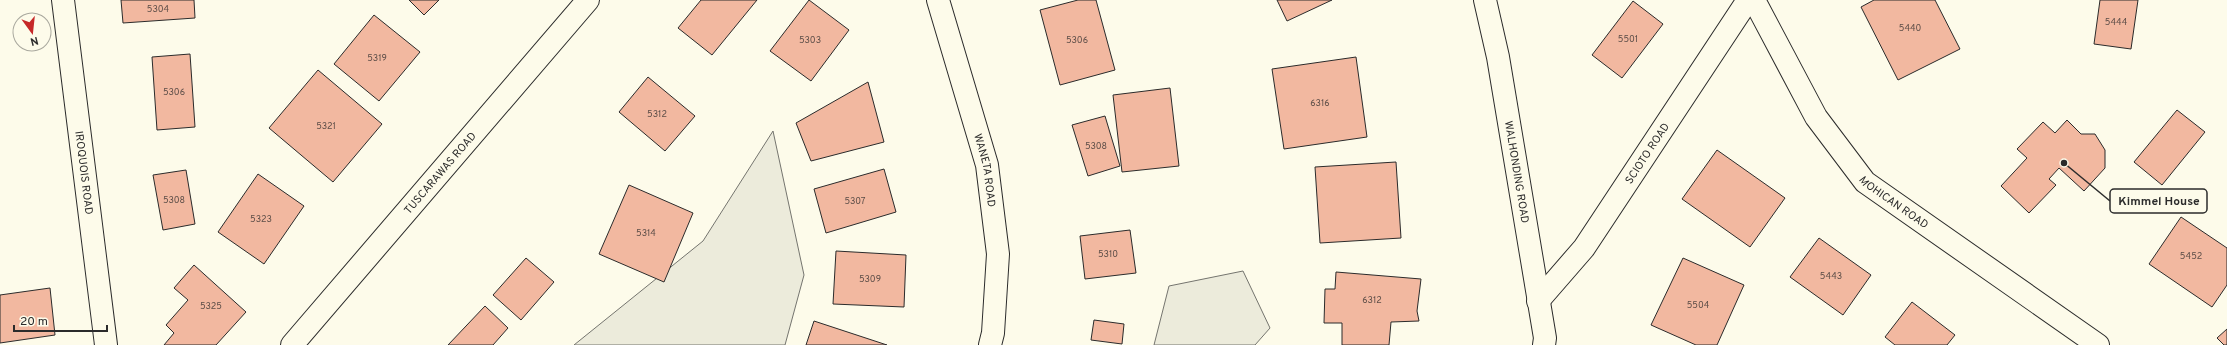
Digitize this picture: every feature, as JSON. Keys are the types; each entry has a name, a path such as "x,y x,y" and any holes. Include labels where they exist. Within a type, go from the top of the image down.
{"street":[{"name":"IROQUOIS ROAD","path":"63,0 106,345"},
{"name":"TUSCARAWAS ROAD","path":"292,345 588,0"},
{"name":"WANETA ROAD","path":"938,0 987,165 998,254 993,333 990,345"},
{"name":"WALHONDING ROAD","path":"1485,0 1498,57 1544,345"},
{"name":"SCIOTO ROAD","path":"1538,301 1584,248 1748,0"},
{"name":"MOHICAN ROAD","path":"1754,0 1816,117 1865,182 2098,345"}],"shaded area":[{"path":"773,131 804,275 785,345 574,345 703,241"},
{"path":"1243,271 1270,328 1255,345 1154,345 1169,286"}],"building":[{"path":"121,0 194,0 195,18 123,23"},
{"path":"409,0 439,0 424,15"},
{"path":"701,0 757,0 712,55 678,28"},
{"path":"809,0 849,30 811,81 770,51"},
{"path":"1078,0 1096,0 1115,70 1060,85 1040,10"},
{"path":"1277,0 1332,0 1287,21"},
{"path":"1874,0 1935,0 1960,49 1898,80 1861,7"},
{"path":"2100,0 2138,0 2131,49 2094,44"},
{"path":"1633,1 1663,24 1622,78 1592,55"},
{"path":"374,15 420,52 379,101 334,64"},
{"path":"190,54 195,127 157,130 152,57"},
{"path":"1356,57 1367,137 1284,149 1272,69"},
{"path":"318,70 382,124 333,182 269,128"},
{"path":"648,77 695,116 665,151 619,112"},
{"path":"868,82 884,142 811,161 796,123"},
{"path":"1170,88 1179,166 1122,172 1113,95"},
{"path":"2177,110 2205,132 2162,185 2134,162"},
{"path":"1105,116 1120,166 1088,176 1072,125"},
{"path":"2067,120 2081,134 2095,134 2105,150 2105,168 2084,191 2059,168 2049,179 2056,185 2029,213 2001,186 2027,158 2017,149 2043,122 2055,133"},
{"path":"1717,150 1785,198 1750,247 1682,199"},
{"path":"1396,162 1401,238 1320,243 1315,167"},
{"path":"884,169 896,212 826,233 814,189"},
{"path":"186,170 195,224 163,230 153,175"},
{"path":"258,174 304,206 264,264 218,232"},
{"path":"629,185 693,213 664,282 599,254"},
{"path":"2181,217 2227,248 2227,285 2212,307 2149,264"},
{"path":"1130,230 1136,273 1085,279 1080,236"},
{"path":"1819,238 1871,275 1843,315 1790,277"},
{"path":"836,251 906,255 904,307 833,304"},
{"path":"526,258 554,282 521,320 493,295"},
{"path":"1683,258 1744,285 1717,345 1696,345 1651,325"},
{"path":"194,265 246,312 216,345 164,345 174,333 166,325 188,300 174,288"},
{"path":"1336,272 1421,279 1417,311 1419,321 1391,322 1389,345 1342,345 1342,323 1324,323 1325,289 1335,289"},
{"path":"50,288 55,335 0,343 0,295"},
{"path":"1912,302 1955,335 1947,345 1895,345 1885,337"},
{"path":"485,306 508,328 493,345 448,345"},
{"path":"1094,320 1124,324 1122,344 1091,340"},
{"path":"814,321 887,345 806,345"},
{"path":"2227,329 2227,345 2224,345 2217,338"}],"place":[{"name":"Kimmel House","path":"2064,163"}]}
